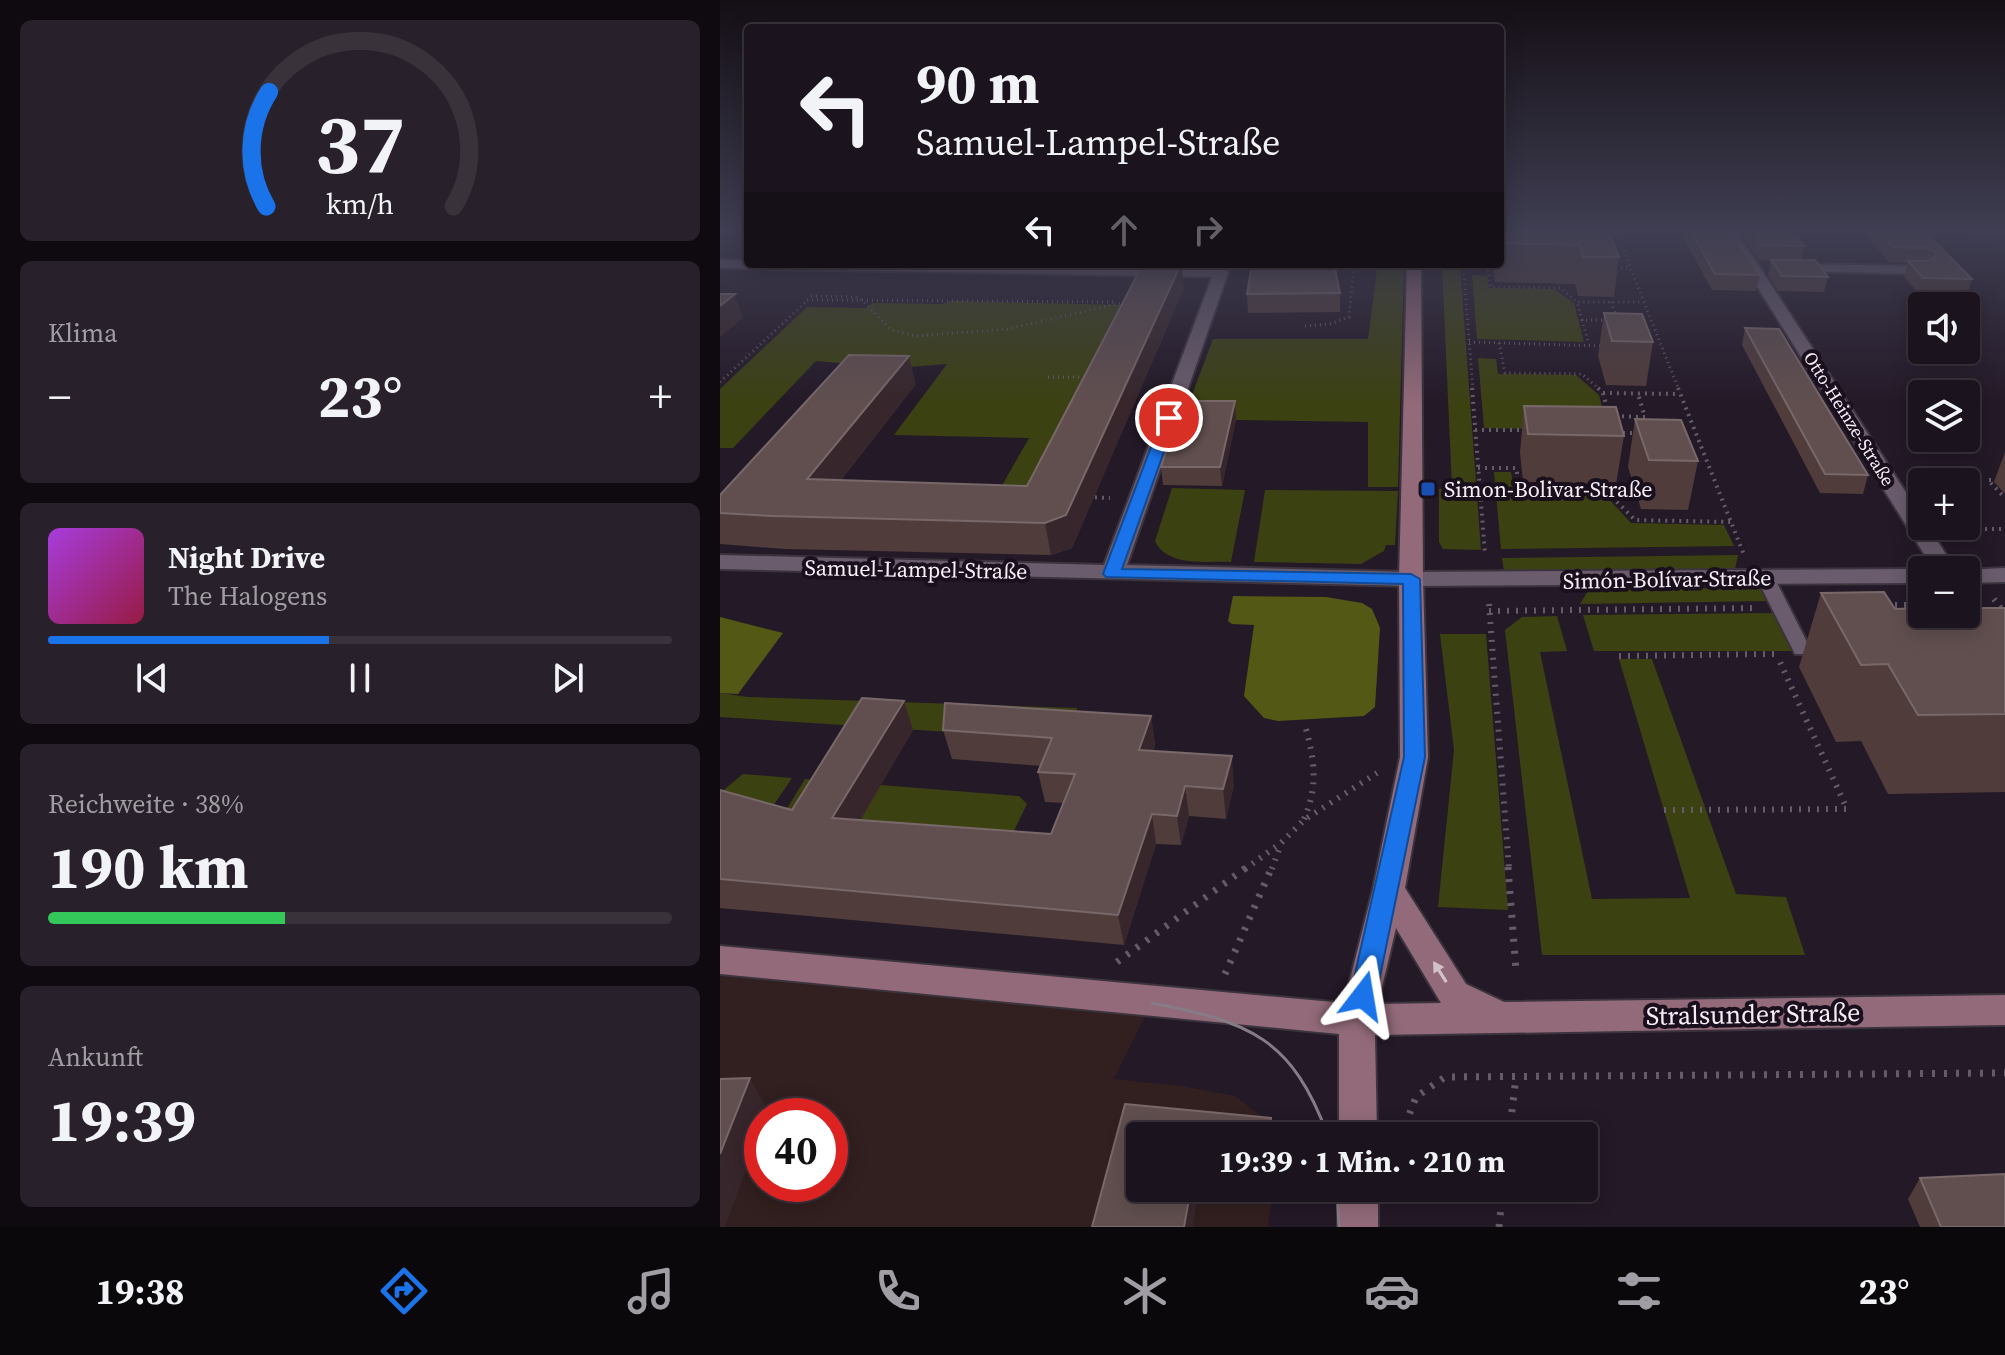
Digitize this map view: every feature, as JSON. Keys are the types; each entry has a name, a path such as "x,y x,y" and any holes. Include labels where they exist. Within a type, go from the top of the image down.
{"street":[{"path":"1112,574 1216,289"},
{"path":"1358,1122 1357,1020 1389,889 1415,749 1411,579 1414,289"},
{"name":"Otto-Heinze-Straße","path":"1767,289 1908,513"},
{"name":"Samuel-Lampel-Straße","path":"720,562 1411,579"},
{"path":"1980,576 2005,575"},
{"name":"Simón-Bolívar-Straße","path":"1411,579 1908,576"},
{"name":"Stralsunder Straße","path":"1389,889 1454,994 1500,1018"},
{"name":"Stralsunder Straße","path":"720,960 1357,1020 2005,1010"},
{"path":"1358,1202 1358,1227"}],"lane":[{"path":"1759,577 1781,608 1802,650 1847,649"}],"path":[{"path":"720,382 818,289"},
{"path":"1305,326 1330,324 1349,317 1352,289"},
{"path":"1465,289 1516,970"},
{"path":"1562,289 1577,302 1589,344"},
{"path":"1638,289 1731,522 1759,577"},
{"path":"809,298 855,297 863,301 891,330 916,336 1007,329 1129,301"},
{"path":"863,301 1129,301"},
{"path":"1124,314 1129,301"},
{"path":"1577,302 1643,302"},
{"path":"1582,320 1617,320 1611,302"},
{"path":"1469,342 1614,346"},
{"path":"1499,343 1505,373 1582,374 1603,393 1612,432 1649,433"},
{"path":"1048,377 1101,376"},
{"path":"1084,390 1091,377"},
{"path":"1603,393 1680,394"},
{"path":"1610,416 1645,417 1638,393"},
{"path":"1475,430 1539,431"},
{"path":"1478,468 1516,468 1521,491 1608,493 1635,520 1731,522"},
{"path":"2005,480 1988,480 2005,498"},
{"path":"1077,497 1140,498"},
{"path":"1980,529 2005,529"},
{"path":"1875,606 1908,605"},
{"path":"1489,611 1781,608"},
{"path":"1619,656 1776,654 1802,650"},
{"path":"1664,810 1847,809 1776,654"},
{"path":"1304,820 1317,786 1306,729"},
{"path":"1072,995 1281,843 1304,820 1415,749"},
{"path":"1209,1007 1268,879 1281,843"},
{"path":"1406,1122 1416,1097 1445,1077 2005,1073"},
{"path":"1511,1122 1516,1077"},
{"path":"1499,1227 1502,1202"}],"shaded area":[{"path":"720,960 1152,1003 1114,1079 1235,1096 1269,1122 1126,1122 1126,1202 1271,1202 1268,1227 720,1227"}],"green space":[{"path":"1374,289 1403,289 1398,487 1368,487 1368,422 1183,419 1213,339 1368,339"},
{"path":"1443,289 1462,289 1481,550 1443,549 1439,542 1439,489 1452,488"},
{"path":"1473,289 1554,289 1574,303 1584,342 1477,339"},
{"path":"951,301 1126,305 1028,491 1000,489 1029,438 894,435 947,364 895,368 816,361 733,448 720,448 720,389 807,307 867,308 872,303 942,304"},
{"path":"1478,358 1496,359 1498,374 1576,375 1599,395 1608,430 1484,428"},
{"path":"1494,472 1511,472 1515,493 1605,495 1631,523 1724,525 1734,546 1501,549"},
{"path":"1172,488 1245,490 1231,562 1188,561 1168,555 1161,549 1155,541"},
{"path":"1265,490 1398,491 1395,545 1386,545 1384,551 1361,564 1254,562"},
{"path":"1738,555 1735,569 1504,571 1502,558"},
{"path":"1760,588 1768,601 1580,604 1589,589"},
{"path":"1233,596 1326,597 1362,603 1372,609 1380,628 1375,707 1364,716 1278,721 1264,718 1244,696 1254,625 1228,621"},
{"path":"1774,613 1793,651 1594,651 1583,615"},
{"path":"1557,616 1567,651 1540,652 1592,899 1690,898 1619,659 1652,659 1736,894 1786,897 1805,955 1542,955 1505,630 1522,617"},
{"path":"720,617 783,633 738,694 720,693"},
{"path":"1440,634 1486,634 1508,910 1438,907 1454,750"},
{"path":"720,693 748,697 1077,708 1073,740 720,717"},
{"path":"743,774 792,778 750,840 720,793"},
{"path":"805,779 1019,796 1027,804 1006,847 767,841"}],"building":[{"path":"1130,289 1169,289 1066,515 1045,523 720,513 720,495 849,355 909,356 807,479 1027,486"},
{"path":"1248,289 1339,289 1340,293 1247,294"},
{"path":"720,294 735,294 720,306"},
{"path":"1604,313 1642,314 1653,342 1612,341"},
{"path":"1745,328 1779,329 1868,475 1825,474"},
{"path":"1181,401 1235,401 1220,467 1161,467"},
{"path":"1524,406 1616,407 1624,436 1528,434"},
{"path":"1635,419 1681,420 1698,461 1649,460"},
{"path":"1884,592 1895,609 1908,609 1908,628 1980,628 1980,608 2005,608 2005,714 1918,715 1888,664 1861,665 1821,593"},
{"path":"862,698 904,701 832,818 1051,834 1075,774 1038,772 1052,738 943,730 945,703 1151,716 1139,750 1232,756 1223,789 1185,786 1177,816 1152,814 1118,915 720,879 720,790 792,810"},
{"path":"750,1078 720,1154 720,1079"},
{"path":"1125,1104 1271,1118 1271,1122 1126,1122 1126,1202 1188,1202 1184,1227 1092,1227"},
{"path":"2005,1174 2005,1227 1941,1227 1920,1178"}],"tram line":[{"path":"1152,1003 1216,1018 1263,1040 1282,1056 1299,1077 1322,1122"},
{"path":"1338,1202 1339,1227"}],"place":[{"name":"Simon-Bolivar-Straße","path":"1428,489"}],"route":[{"path":"1169,418 1112,574 1411,579 1414,757 1389,889 1363,996"}]}
